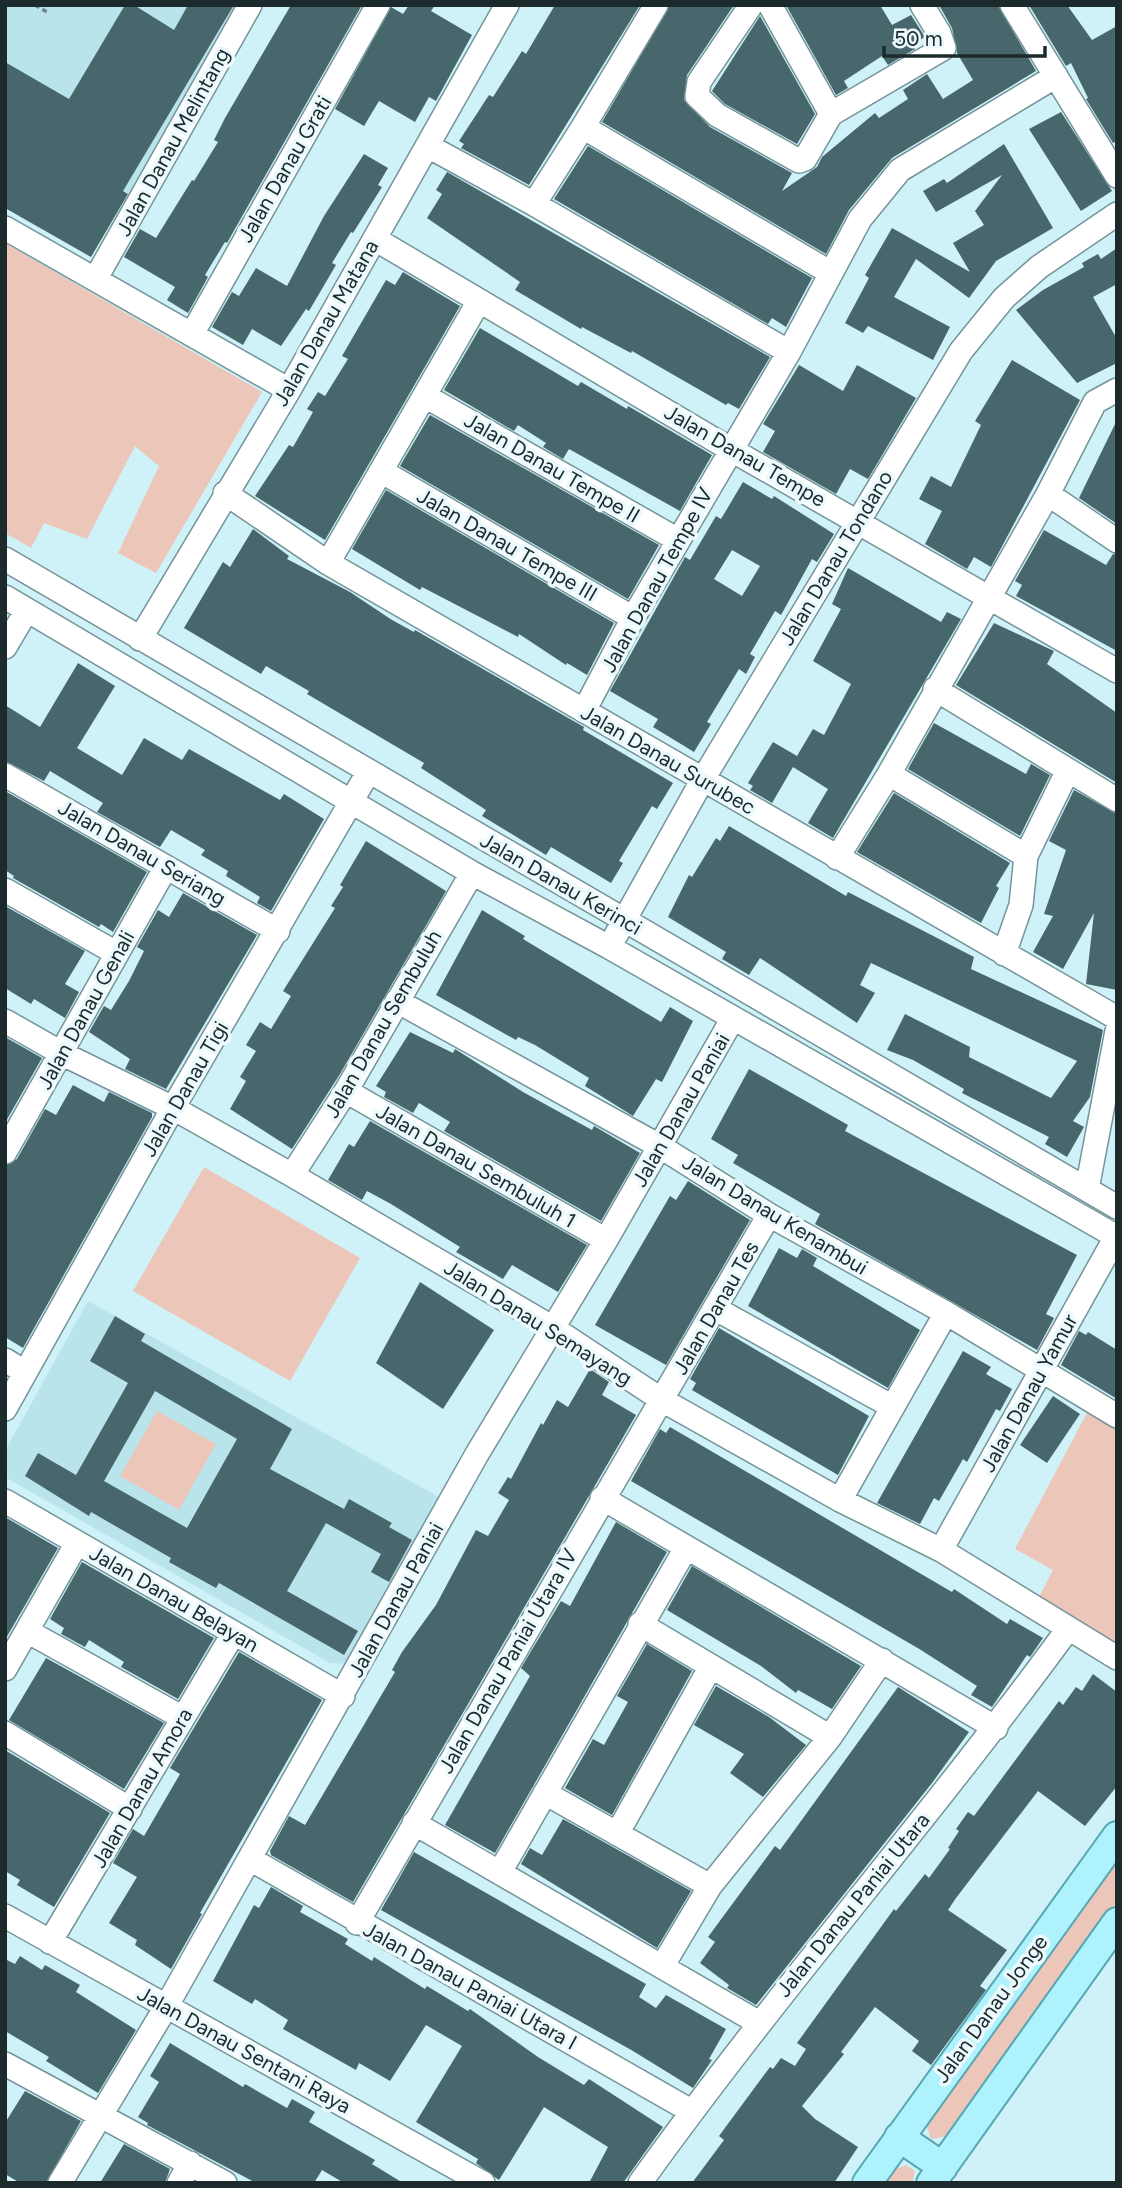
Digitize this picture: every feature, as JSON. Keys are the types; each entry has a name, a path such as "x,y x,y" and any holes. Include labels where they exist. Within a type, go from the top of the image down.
{"main road":[{"name":"Jalan Danau Jonge","path":"867,2183 1117,1836"},
{"path":"900,2137 937,2175 1117,1922"}],"street":[{"name":"Jalan Danau Melintang","path":"96,278 250,5"},
{"name":"Jalan Danau Grati","path":"192,334 378,5"},
{"name":"Jalan Danau Matana","path":"140,639 289,390 507,5"},
{"path":"534,204 656,5"},
{"path":"751,5 699,82 697,96 717,115 795,161 805,159 831,114 944,48 944,42 922,5"},
{"path":"770,5 831,114"},
{"path":"1012,5 1117,176"},
{"name":"Jalan Danau Tempe IV","path":"584,711 633,618 789,352 860,219 900,170 1056,76"},
{"path":"583,127 831,273"},
{"path":"428,146 534,204 789,352"},
{"name":"Jalan Danau Tondano","path":"609,947 703,779 961,351 1004,298 1039,267 1117,214"},
{"path":"5,228 289,390"},
{"name":"Jalan Danau Tempe","path":"375,239 730,449 1117,671"},
{"path":"328,563 479,301"},
{"path":"837,858 890,774 935,689 1048,494 1095,402 1116,390"},
{"name":"Jalan Danau Tempe II","path":"425,396 678,540"},
{"name":"Jalan Danau Tempe III","path":"382,471 633,618"},
{"name":"Jalan Danau Surubec","path":"225,493 328,563 1117,1018"},
{"path":"1048,494 1117,541"},
{"name":"Jalan Danau Kerinci","path":"5,559 1117,1207"},
{"name":"Jalan Danau Kerinci","path":"5,597 472,873 609,947 1116,1236"},
{"path":"5,647 27,610"},
{"path":"935,689 1117,800"},
{"path":"1004,954 1021,905 1026,856 1068,770"},
{"name":"Jalan Danau Tigi","path":"5,1409 15,1366 173,1108 369,771"},
{"path":"890,774 1026,856"},
{"name":"Jalan Danau Seriang","path":"5,775 278,931"},
{"name":"Jalan Danau Genali","path":"5,1152 63,1054 116,953 166,867"},
{"name":"Jalan Danau Sembuluh","path":"292,1175 346,1091 472,873"},
{"path":"5,890 116,953"},
{"name":"Jalan Danau Kenambui","path":"397,1001 661,1147 769,1215 946,1313 1117,1416"},
{"name":"Jalan Danau Paniai","path":"60,2183 166,2007 477,1454 661,1147 733,1018"},
{"name":"Jalan Danau Semayang","path":"5,1021 63,1054 173,1108 292,1175 553,1328 662,1400 840,1500 941,1550 1117,1658"},
{"path":"1087,1189 1117,1031"},
{"name":"Jalan Danau Sembuluh 1","path":"346,1091 606,1240"},
{"name":"Jalan Danau Tes","path":"662,1400 769,1215"},
{"name":"Jalan Danau Yamur","path":"941,1550 1116,1236"},
{"path":"716,1309 891,1406"},
{"path":"840,1500 946,1313"},
{"name":"Jalan Danau Paniai Utara IV","path":"357,1923 602,1498 662,1400"},
{"path":"602,1498 996,1728"},
{"name":"Jalan Danau Belayan","path":"5,1501 343,1696"},
{"path":"5,1669 77,1543"},
{"path":"500,1872 685,1548"},
{"path":"640,1624 830,1737"},
{"name":"Jalan Danau Paniai Utara","path":"639,2183 759,2023 996,1728 1068,1629"},
{"path":"27,1631 183,1718"},
{"name":"Jalan Danau Amora","path":"50,1942 233,1634"},
{"path":"663,1965 710,1886 830,1737 882,1660"},
{"path":"617,1834 710,1668"},
{"path":"5,1733 130,1809"},
{"path":"545,1793 710,1886"},
{"path":"414,1823 759,2023"},
{"name":"Jalan Danau Paniai Utara I","path":"250,1859 357,1923 691,2111"},
{"name":"Jalan Danau Sentani Raya","path":"5,1916 483,2183"},
{"path":"6,2067 100,2116 184,2173 225,2183"}],"path":[{"path":"34,5 47,12"}],"shaded area":[{"path":"5,5 240,5 132,196 5,119"},
{"path":"5,243 262,392 156,573 118,553 159,466 135,446 87,539 44,523 31,548 5,533"},
{"path":"204,1167 360,1258 290,1381 133,1291"},
{"path":"88,1301 439,1497 346,1664 330,1663 5,1477 5,1451"},
{"path":"1089,1409 1117,1429 1117,1649 1037,1601 1053,1570 1015,1549"},
{"path":"157,1411 216,1444 179,1510 120,1476"},
{"path":"1117,1859 1117,1901 948,2136 931,2139 926,2125 930,2117"},
{"path":"906,2165 915,2171 912,2183 885,2183 894,2170"}],"building":[{"path":"125,5 134,5 174,30 188,5 234,5 123,191 128,194 91,257 5,208 5,62 69,99"},
{"path":"291,5 362,5 227,243 225,242 205,275 208,277 188,313 167,300 175,287 124,257 140,229 156,238 192,180 194,181 218,142 214,140 225,118"},
{"path":"409,5 435,5 431,11 472,35 436,101 429,97 415,122 379,101 364,126 335,109 391,7 403,14"},
{"path":"555,5 640,5 529,185 461,148 464,144 459,141 489,95 493,97 522,51 526,54"},
{"path":"670,5 734,5 687,75 684,100 710,127 792,173 782,191 817,167 822,157 875,113 879,118 908,99 903,90 927,74 943,99 973,80 957,53 952,28 939,5 998,5 1036,71 892,158 849,210 826,254 602,122"},
{"path":"786,5 880,5 892,25 911,15 925,37 912,44 915,49 888,65 882,56 844,81 848,88 836,95"},
{"path":"1029,5 1067,5 1092,40 1117,26 1117,141 1113,143 1086,99 1088,98 1071,63 1066,66"},
{"path":"760,16 815,114 797,144 725,104 712,91"},
{"path":"1061,112 1112,191 1081,211 1029,129"},
{"path":"1004,144 1053,228 996,261 969,298 916,259 894,297 950,327 933,360 868,326 863,333 845,323 869,278 865,275 892,228 970,272 953,243 984,225 975,211 1002,175 936,212 923,191 944,179 947,183"},
{"path":"588,146 812,278 786,327 772,318 768,324 554,199"},
{"path":"364,154 388,168 378,185 382,187 332,263 336,265 309,311 306,309 281,346 252,329 243,345 212,327 232,292 239,296 256,268 287,286 324,216"},
{"path":"447,172 770,357 739,409 728,403 726,405 632,351 631,353 582,327 581,329 515,290 520,282 427,218 442,194 436,190"},
{"path":"1117,248 1117,284 1093,297 1117,339 1117,363 1077,383 1016,310 1043,290 1084,267 1082,263 1098,254 1101,259"},
{"path":"403,272 460,306 325,540 255,496 289,445 293,447 313,412 307,409 318,392 325,396 348,359 342,356 386,280 395,285"},
{"path":"480,328 578,386 581,382 627,409 628,406 712,455 680,511 569,449 563,459 543,447 546,443 518,425 514,431 444,390"},
{"path":"1012,360 1080,400 991,567 974,557 967,569 925,544 942,511 919,499 931,476 951,487 981,425 975,421"},
{"path":"799,365 843,391 857,365 916,398 868,479 850,469 836,494 763,452 775,431 763,424"},
{"path":"430,415 659,545 628,599 400,466"},
{"path":"1117,420 1117,524 1079,498"},
{"path":"743,482 772,499 774,496 834,534 817,562 812,559 781,615 775,611 750,654 755,657 746,674 739,669 707,722 711,724 694,752 653,727 658,719 610,691 685,557 690,560 716,516 721,519","holes":["732,550 760,566 742,596 714,579"]},
{"path":"386,490 614,623 587,675 567,663 566,665 519,634 518,637 422,587 420,590 352,549"},
{"path":"253,529 289,556 287,559 350,592 392,620 414,632 415,630 584,727 583,730 673,783 657,809 652,806 619,861 623,863 611,883 551,847 546,855 482,816 486,810 421,768 424,763 307,694 309,691 266,666 261,674 184,628 223,562 230,567"},
{"path":"1044,530 1106,565 1113,554 1117,555 1117,651 1016,596 1022,585 1015,581"},
{"path":"848,568 941,622 947,612 961,619 833,838 808,823 828,789 793,767 772,803 750,790 753,786 748,783 773,742 797,756 813,729 824,735 851,684 813,661 841,609 832,604"},
{"path":"994,623 1054,651 1047,664 1117,713 1117,783 956,685"},
{"path":"78,663 115,686 77,748 122,775 144,738 182,760 189,749 280,800 284,794 324,819 271,911 257,903 260,897 226,876 228,871 201,855 205,850 171,830 160,847 97,812 103,803 50,771 44,781 5,761 5,705 40,727"},
{"path":"934,723 1026,774 1031,764 1050,775 1020,836 908,769"},
{"path":"1074,790 1117,814 1117,990 1086,984 1094,913 1063,969 1033,952 1053,916 1044,914 1066,850 1049,841"},
{"path":"5,791 147,872 113,932 101,924 99,927 13,878 14,876 5,870"},
{"path":"894,793 1010,863 996,886 999,888 981,923 857,852"},
{"path":"729,826 846,896 848,892 974,957 971,969 1103,1030 1090,1097 1073,1121 1084,1127 1067,1157 1045,1144 1049,1137 962,1093 964,1089 913,1060 887,1050 905,1014 970,1047 969,1057 1051,1098 1077,1061 871,963 860,985 875,993 857,1023 760,958 749,975 722,959 726,952 668,917 689,875 692,877 716,838 720,841"},
{"path":"366,841 446,891 340,1074 292,1149 230,1109 246,1081 240,1077 256,1051 246,1045 260,1022 271,1029 291,996 283,991 335,908 331,906 343,887 340,885"},
{"path":"183,893 257,935 166,1089 125,1069 130,1059 89,1032 104,1006 111,1010 129,981 144,951 137,947 158,910 169,917"},
{"path":"5,906 85,951 65,984 79,992 65,1018 34,999 31,1004 5,988"},
{"path":"482,910 525,936 523,939 661,1022 670,1007 693,1021 662,1082 656,1079 633,1116 585,1086 589,1078 535,1045 518,1037 516,1040 436,995"},
{"path":"410,1032 453,1053 455,1049 523,1092 592,1130 594,1126 640,1153 601,1221 444,1131 450,1122 419,1103 413,1113 384,1097 386,1092 376,1086"},
{"path":"5,1037 42,1058 5,1123"},
{"path":"749,1069 848,1125 845,1131 1077,1255 1046,1314 1054,1318 1037,1350 815,1224 820,1214 733,1163 738,1155 711,1139"},
{"path":"73,1085 104,1102 109,1092 152,1113 152,1117 23,1348 5,1337 5,1166 17,1159 45,1109 56,1115"},
{"path":"370,1121 587,1245 558,1292 512,1265 503,1279 456,1252 460,1247 391,1204 367,1191 362,1200 328,1180 349,1144 354,1147"},
{"path":"688,1181 750,1220 666,1365 595,1325 670,1196 676,1200"},
{"path":"779,1248 797,1258 802,1249 817,1258 813,1266 920,1330 888,1388 748,1306"},
{"path":"420,1282 494,1330 443,1409 376,1363"},
{"path":"115,1316 145,1334 141,1341 292,1429 270,1469 344,1509 349,1499 392,1523 389,1527 412,1540 389,1582 371,1572 381,1554 326,1523 287,1591 358,1631 344,1655 219,1583 216,1588 169,1562 171,1558 91,1512 89,1516 25,1476 38,1453 76,1475 128,1383 90,1361","holes":["155,1391 237,1439 187,1528 104,1481"]},
{"path":"719,1328 869,1416 838,1475 692,1390 696,1383 690,1379"},
{"path":"1079,1331 1086,1335 1088,1332 1117,1350 1117,1399 1061,1365"},
{"path":"963,1351 991,1367 986,1374 1012,1389 1000,1411 996,1409 967,1462 963,1459 939,1501 934,1498 920,1524 877,1503"},
{"path":"590,1369 609,1382 602,1395 636,1415 353,1902 271,1855 270,1851 289,1816 305,1825 395,1672 392,1670 402,1652 436,1605 476,1530 488,1536 509,1500 498,1493 508,1477 511,1479 541,1423 543,1425 557,1400 568,1407"},
{"path":"1053,1396 1080,1414 1047,1463 1020,1445"},
{"path":"670,1427 952,1592 954,1589 1007,1624 1010,1619 1043,1638 1030,1657 1027,1655 992,1707 971,1695 977,1686 921,1650 631,1481 660,1429 666,1433"},
{"path":"5,1517 58,1548 5,1640"},
{"path":"616,1522 667,1552 495,1853 445,1825 530,1676 521,1668 561,1601 570,1606"},
{"path":"82,1562 214,1638 178,1699 121,1667 124,1662 89,1640 85,1647 61,1634 64,1628 50,1619"},
{"path":"692,1566 861,1666 832,1709 798,1690 796,1693 761,1666 667,1610"},
{"path":"647,1644 692,1671 612,1815 565,1788 593,1739 604,1745 628,1702 617,1696"},
{"path":"239,1652 322,1700 200,1913 202,1914 171,1969 135,1945 137,1940 109,1923 137,1877 113,1863 133,1829 144,1836 180,1774 170,1768"},
{"path":"46,1658 164,1723 124,1789 9,1720"},
{"path":"1093,1674 1117,1692 1117,1786 1085,1826 1038,1791 948,1910 1007,1950 980,1986 986,1990 931,2065 912,2051 919,2041 875,2007 841,2052 844,2054 802,2106 815,2119 858,2147 834,2183 692,2183 724,2140 719,2136 770,2067 773,2069 781,2058 795,2066 806,2049 797,2043 894,1909 896,1911 925,1874 929,1878 950,1849 948,1848 959,1831 956,1829 968,1812 974,1816 1059,1701 1063,1705 1076,1687 1082,1691"},
{"path":"716,1686 769,1717 806,1745 763,1797 730,1773 744,1754 694,1725"},
{"path":"898,1687 969,1732 932,1783 756,2005 727,1988 729,1985 700,1963 715,1942 708,1937 775,1846 780,1850"},
{"path":"5,1750 110,1813 54,1907 17,1885 20,1880 5,1871"},
{"path":"563,1819 691,1891 657,1948 521,1864 530,1848 542,1855"},
{"path":"414,1852 646,1984 639,1997 656,2008 666,1995 726,2029 709,2059 712,2060 693,2088 633,2051 381,1910"},
{"path":"271,1887 303,1906 300,1912 348,1939 345,1944 372,1961 374,1957 425,1989 427,1986 468,2011 470,2009 538,2057 584,2085 589,2079 663,2127 623,2183 589,2183 608,2147 544,2107 499,2180 476,2163 478,2159 416,2122 462,2046 426,2025 390,2081 359,2063 356,2070 283,2029 288,2020 255,1999 252,2004 213,1981 254,1905 259,1908"},
{"path":"20,1956 42,1970 45,1965 80,1985 76,1992 136,2030 98,2093 46,2061 49,2057 5,2031 5,1959 15,1964"},
{"path":"170,2043 243,2087 245,2084 287,2108 292,2099 315,2112 309,2122 375,2160 372,2164 403,2183 344,2183 322,2170 314,2183 256,2183 147,2125 148,2123 138,2117 159,2082 150,2076"},
{"path":"25,2091 81,2121 46,2183 20,2183 5,2174 5,2123"},
{"path":"124,2144 170,2169 165,2183 100,2183"}]}
